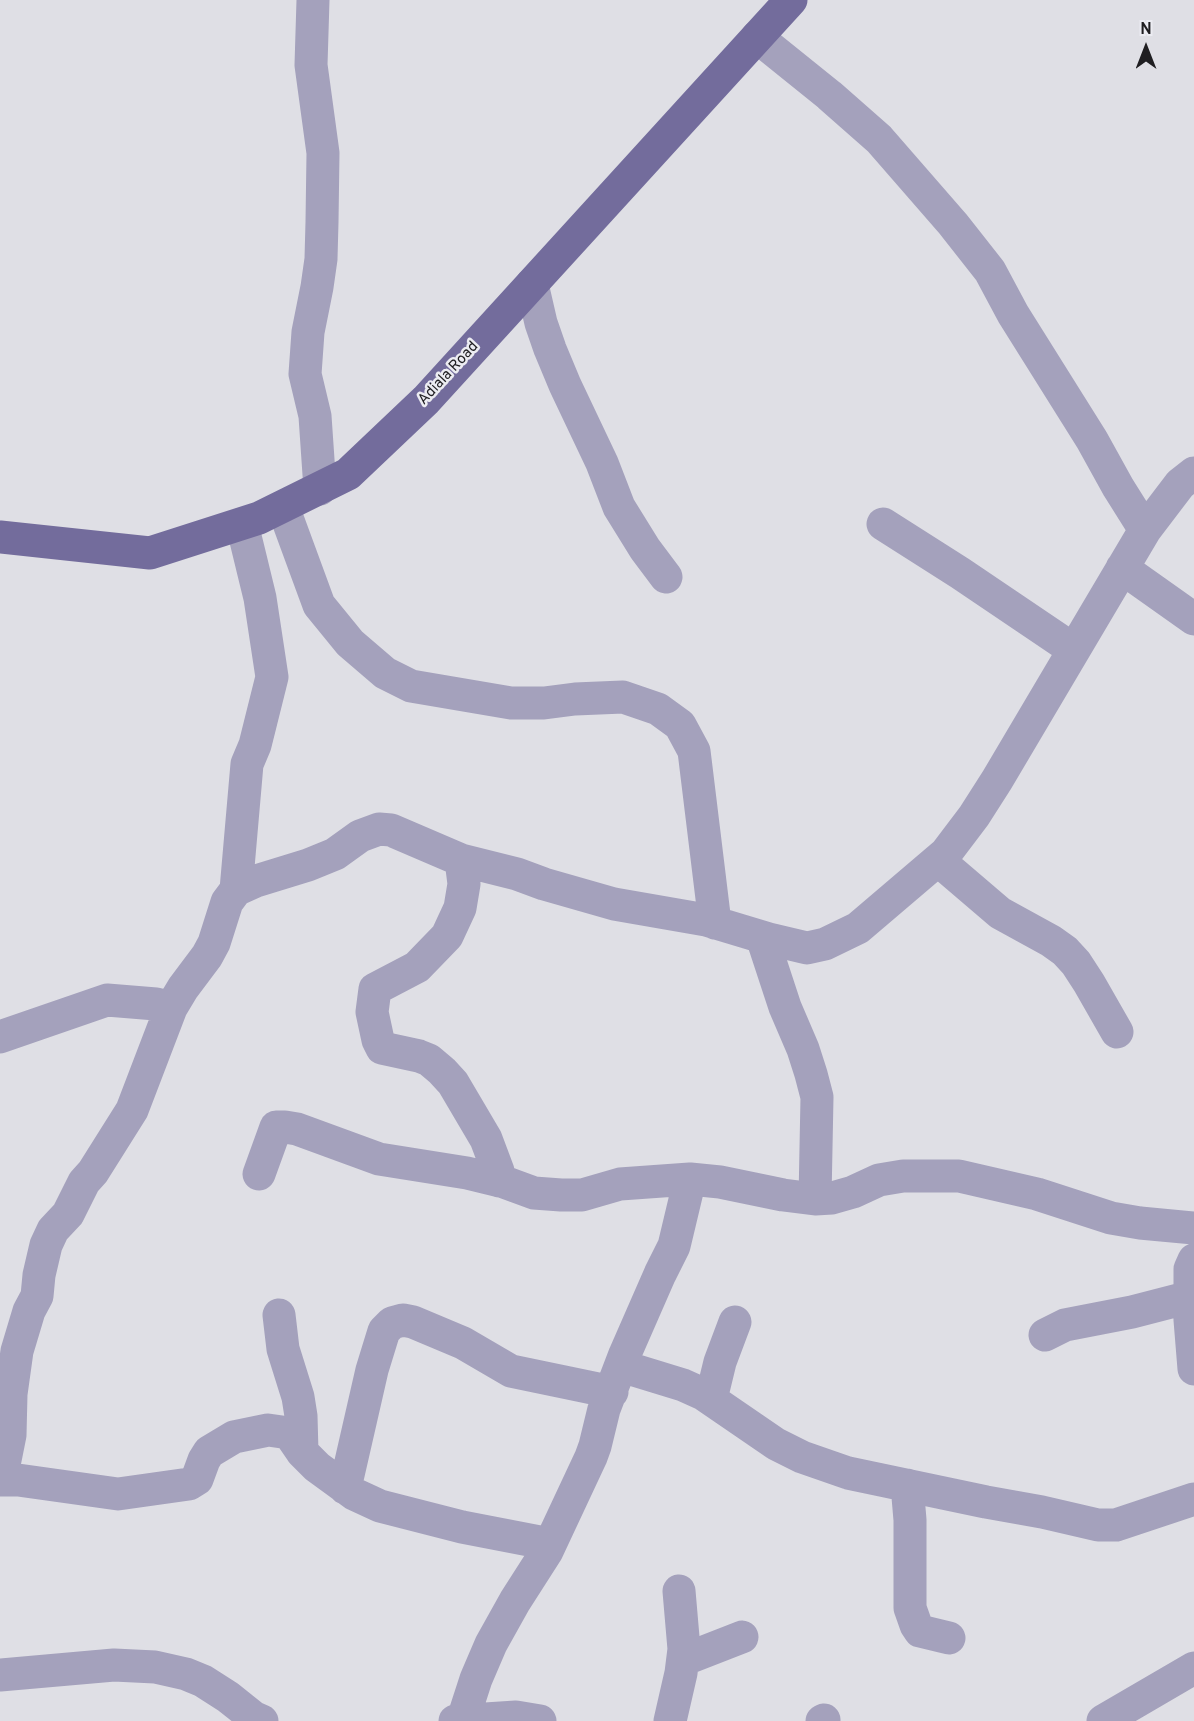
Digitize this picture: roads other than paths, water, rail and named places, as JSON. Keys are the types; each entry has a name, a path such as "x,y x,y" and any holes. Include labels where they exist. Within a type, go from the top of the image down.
{"main road":[{"name":"Adiala Road","path":"0,537 150,553 259,518 348,474 426,400 791,0"}],"street":[{"path":"313,0 311,65 323,153 322,222 321,259 308,332 305,374 315,416 320,489"},
{"path":"757,37 829,94 879,139 953,224 990,271 1013,314 1145,530"},
{"path":"532,284 550,349 602,463 619,507 645,549 666,577"},
{"path":"550,1544 462,1527 380,1506 354,1494 317,1467 302,1452 289,1433 268,1430 234,1437 209,1452 197,1479 189,1484 118,1494 18,1480 1,1480 10,1435 11,1394 17,1351 29,1311 37,1296 46,1245 53,1230 68,1214 84,1182 132,1110 171,1008 214,943 227,902 236,890 256,881 308,866 335,854 360,836 379,830 391,830 461,860 517,874 614,904 690,917 807,948 825,944 858,928 946,853 974,816 1145,530 1180,484 1194,473"},
{"path":"283,507 319,605 350,643 385,674 411,686 511,703 623,697 658,709 680,725 694,751 715,923"},
{"path":"236,890 247,764 255,745 272,677 260,598 242,524"},
{"path":"883,524 1074,650"},
{"path":"1122,568 1194,619"},
{"path":"461,860 464,884 460,908 447,936 417,967 375,989 372,1011 382,1048 429,1060 453,1083 486,1138 498,1171 499,1181"},
{"path":"938,860 1000,913 1065,951 1089,983 1117,1032"},
{"path":"762,937 785,1007 806,1058 817,1097 815,1199"},
{"path":"0,1037 107,1000 156,1004 171,1008"},
{"path":"260,1174 276,1127 285,1127 297,1129 379,1159 467,1173 534,1193 561,1196 582,1195 620,1184 690,1179 815,1199 832,1198 853,1192 879,1180 903,1176 959,1176 1037,1194 1112,1218 1194,1228"},
{"path":"540,1721 516,1717 459,1720 491,1644 550,1544 591,1457 604,1409 660,1274 674,1246 690,1179"},
{"path":"1194,1260 1190,1269 1190,1320 1194,1369"},
{"path":"1045,1335 1065,1325 1190,1297"},
{"path":"279,1315 282,1349 298,1397 302,1452"},
{"path":"345,1488 372,1370 384,1331 392,1323 403,1320 413,1322 469,1346 511,1371 683,1385 711,1399 777,1444 801,1457 848,1473 1098,1525 1116,1525 1194,1500"},
{"path":"711,1399 720,1362 735,1322"},
{"path":"907,1485 910,1520 910,1608 920,1631 949,1638"},
{"path":"670,1721 684,1649 679,1591"},
{"path":"683,1660 741,1637"},
{"path":"0,1675 114,1665 155,1667 186,1674 203,1682 262,1721"},
{"path":"1103,1721 1194,1668"}]}
